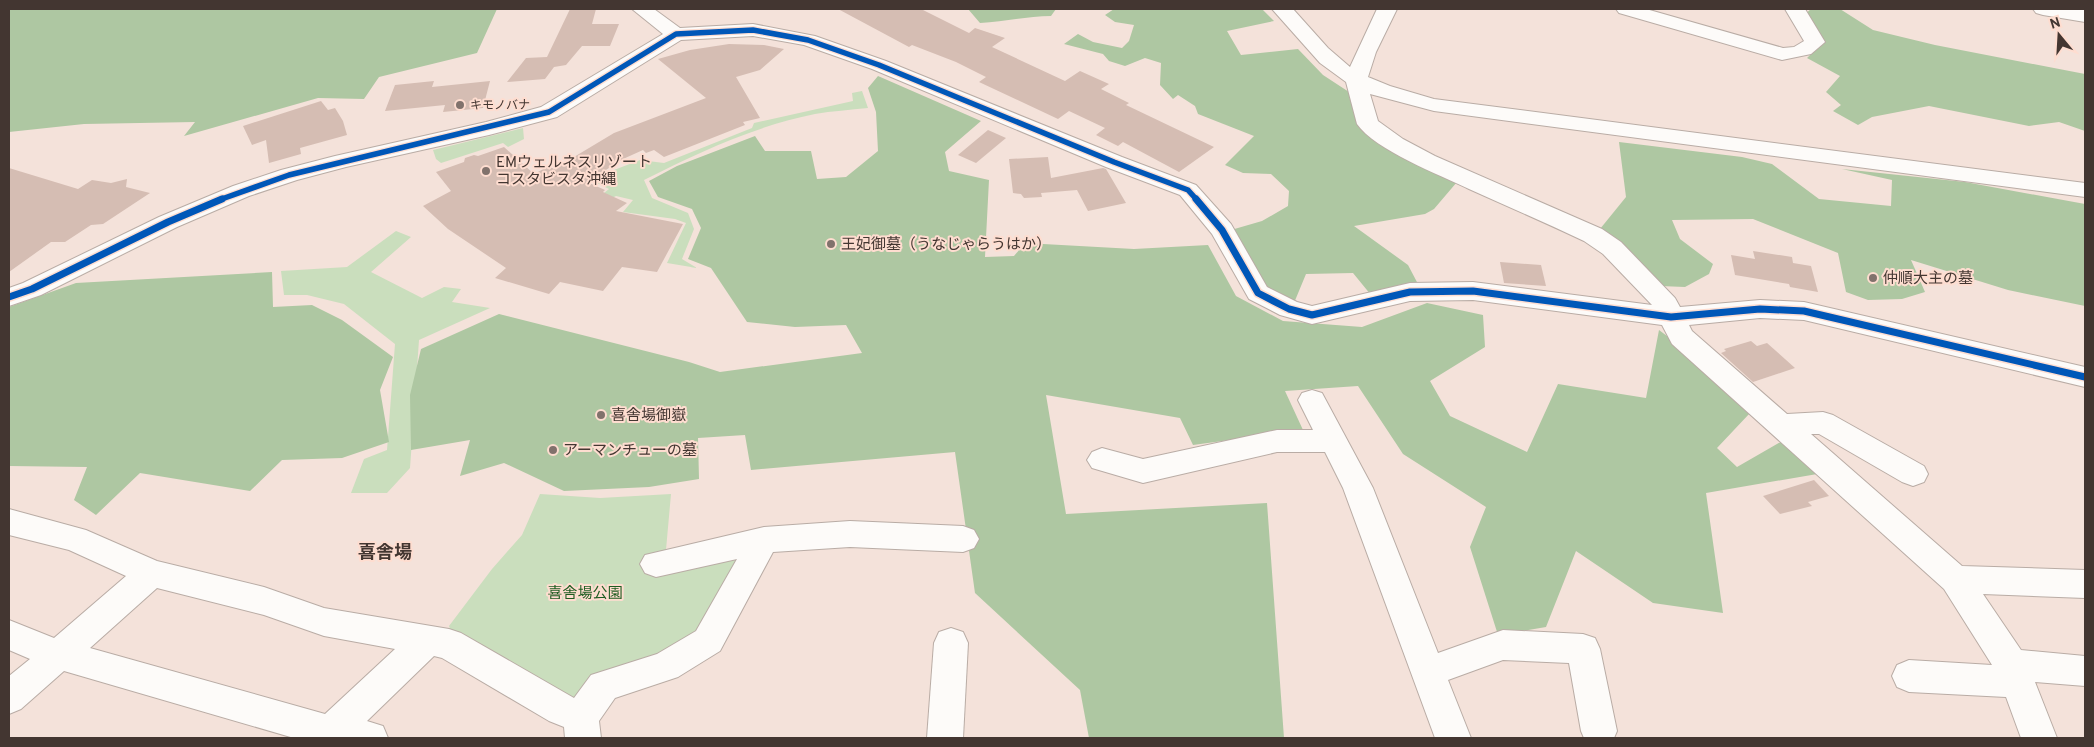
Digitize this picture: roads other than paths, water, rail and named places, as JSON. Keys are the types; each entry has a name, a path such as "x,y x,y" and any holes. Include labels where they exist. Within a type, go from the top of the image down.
{"street":[{"path":"642,9 676,34"},
{"path":"1282,9 1335,65 1356,80 1386,93 1443,107 2085,190"},
{"path":"1387,9 1366,52 1356,80 1368,124 1395,144 1427,161 1594,235 1612,248 1666,304 1681,337 1955,579 2014,673 2039,738"},
{"path":"1626,9 1782,54 1797,53 1808,49 1815,42 1795,9"},
{"path":"2042,9 2085,16"},
{"path":"9,297 32,289 168,222 249,188 343,161 549,112 676,34 753,30 808,40 879,65 1114,162 1188,190 1222,230 1258,293 1289,309 1312,315 1410,292 1473,291 1671,316 1760,308 1804,311 2085,377"},
{"path":"1312,400 1358,488 1453,738"},
{"path":"1779,425 1823,423 1914,474"},
{"path":"1102,460 1144,471 1277,441 1334,441"},
{"path":"9,522 75,538 152,573 264,601 324,622 449,644 561,710 582,727 603,686 666,666 708,641 764,540"},
{"path":"656,564 764,540 850,534 963,539"},
{"path":"9,698 152,573"},
{"path":"1955,579 2085,584"},
{"path":"9,635 59,655 327,735 370,738"},
{"path":"327,735 427,641"},
{"path":"945,738 952,643"},
{"path":"1428,672 1503,645 1582,649 1599,731"},
{"path":"1909,676 2085,671"}],"place":[{"name":"キモノバナ","path":"460,105"},
{"name":"EMウェルネスリゾート コスタビスタ沖縄","path":"486,171"},
{"name":"王妃御墓（うなじゃらうはか）","path":"831,244"},
{"name":"仲順大主の墓","path":"1873,278"},
{"name":"喜舎場御嶽","path":"601,415"},
{"name":"アーマンチューの墓","path":"553,450"}],"district":[{"name":"喜舎場","path":"385,552"}],"park label":[{"name":"喜舎場公園","path":"585,593"}]}
